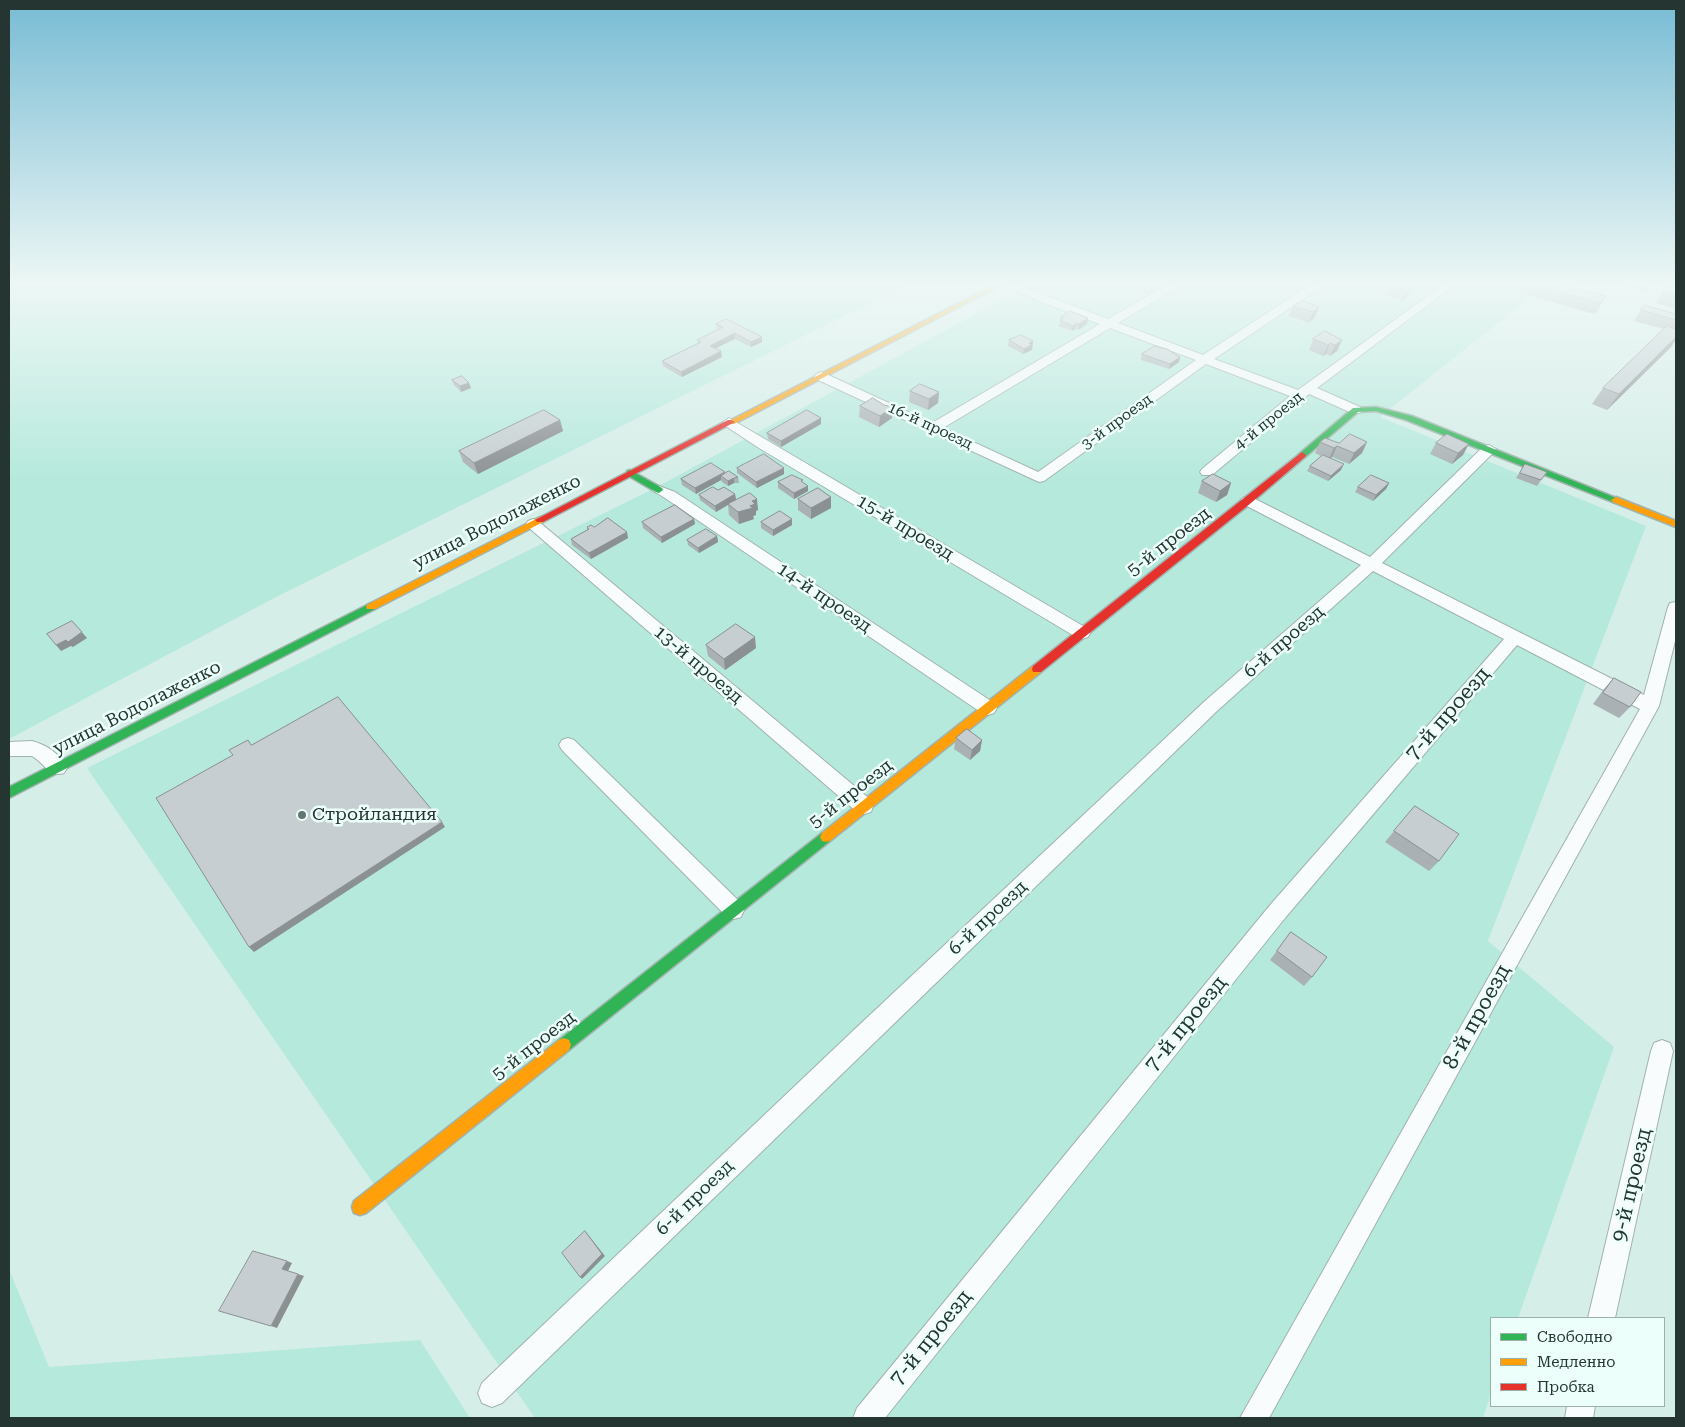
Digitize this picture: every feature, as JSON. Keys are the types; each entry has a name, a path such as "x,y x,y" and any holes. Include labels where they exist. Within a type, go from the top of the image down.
{"street":[{"name":"улица Водолаженко","path":"9,793 871,350"},
{"path":"934,428 1064,350"},
{"path":"1176,350 1360,409 1384,411 1409,418 1676,524"},
{"name":"3-й проезд","path":"1039,478 1219,350"},
{"name":"4-й проезд","path":"1207,472 1304,392 1361,350"},
{"name":"16-й проезд","path":"820,376 1039,478"},
{"name":"5-й проезд","path":"360,1207 1248,501 1360,409"},
{"name":"15-й проезд","path":"729,422 764,445 1082,633"},
{"name":"6-й проезд","path":"492,1393 1211,706 1372,564 1489,450"},
{"path":"630,473 659,490"},
{"name":"14-й проезд","path":"659,490 988,708"},
{"path":"1248,501 1650,706"},
{"name":"13-й проезд","path":"533,524 864,806"},
{"name":"8-й проезд","path":"1254,1418 1650,706 1676,607"},
{"name":"7-й проезд","path":"867,1418 1278,911 1515,637"},
{"path":"568,745 734,910"},
{"path":"9,750 30,748 43,751 58,768"},
{"name":"9-й проезд","path":"1601,1317 1662,1051"}],"green space":[{"path":"9,350 776,350 278,596 9,739"},
{"path":"910,350 1465,350 1380,417 1646,526 1488,941 1614,1047 1518,1317 1490,1317 1490,1397 1483,1418 535,1418 87,768 655,488"},
{"path":"9,1269 49,1367 420,1340 470,1418 9,1418"}],"building":[{"path":"685,350 721,351 681,372 662,361"},
{"path":"1149,350 1168,350 1180,357 1170,364 1142,354"},
{"path":"1643,350 1663,350 1619,394 1603,388"},
{"path":"462,376 469,383 460,386 452,380"},
{"path":"920,384 939,392 929,399 910,391"},
{"path":"873,398 884,405 893,407 880,416 860,406"},
{"path":"544,410 560,420 474,463 459,451"},
{"path":"807,410 821,418 781,441 767,433"},
{"path":"1350,434 1367,442 1354,453 1320,442 1325,438 1339,443"},
{"path":"1447,434 1469,444 1458,453 1436,443"},
{"path":"764,454 784,468 756,482 737,468"},
{"path":"1323,455 1344,464 1331,476 1310,466"},
{"path":"711,463 725,472 695,488 681,479"},
{"path":"1525,464 1547,472 1541,480 1520,473"},
{"path":"729,471 738,477 728,481 721,476"},
{"path":"1213,474 1231,483 1220,491 1202,481"},
{"path":"792,475 803,480 801,481 808,486 794,493 778,482"},
{"path":"1371,475 1389,483 1376,495 1358,487"},
{"path":"713,487 718,490 724,487 735,494 715,506 699,495"},
{"path":"818,488 831,497 811,508 798,499"},
{"path":"750,493 757,499 752,501 755,504 750,506 753,508 738,512 728,504"},
{"path":"675,505 694,519 661,537 642,522"},
{"path":"780,511 792,519 773,530 761,522"},
{"path":"608,518 627,532 589,553 571,539 589,529 587,527 591,525 594,527"},
{"path":"706,529 717,536 698,548 687,540"},
{"path":"72,621 82,632 68,642 66,640 56,645 47,634"},
{"path":"736,624 755,637 724,659 706,645"},
{"path":"1614,678 1641,692 1630,707 1603,693"},
{"name":"Стройландия","path":"338,697 442,822 249,947 156,798 233,755 229,750 248,740 251,745"},
{"path":"967,729 982,740 972,750 956,738"},
{"path":"1415,806 1459,834 1439,861 1394,831"},
{"path":"1291,932 1327,957 1312,977 1277,951"},
{"path":"585,1231 602,1254 580,1277 562,1253"},
{"path":"253,1251 287,1261 282,1269 298,1274 271,1326 219,1311"}],"traffic: fast":[{"path":"1302,455 1356,410 1376,409 1409,418 1616,500"},
{"path":"630,473 659,490"},
{"path":"9,793 371,607"},
{"path":"564,1045 826,837"}],"traffic: slow":[{"path":"731,422 872,350"},
{"path":"1616,500 1676,524"},
{"path":"371,607 540,520"},
{"path":"826,837 1037,669"},
{"path":"360,1207 564,1045"}],"traffic: jam":[{"path":"540,520 731,422"},
{"path":"1037,669 1248,501 1302,455"}],"place":[{"name":"Стройландия","path":"302,815"}]}
